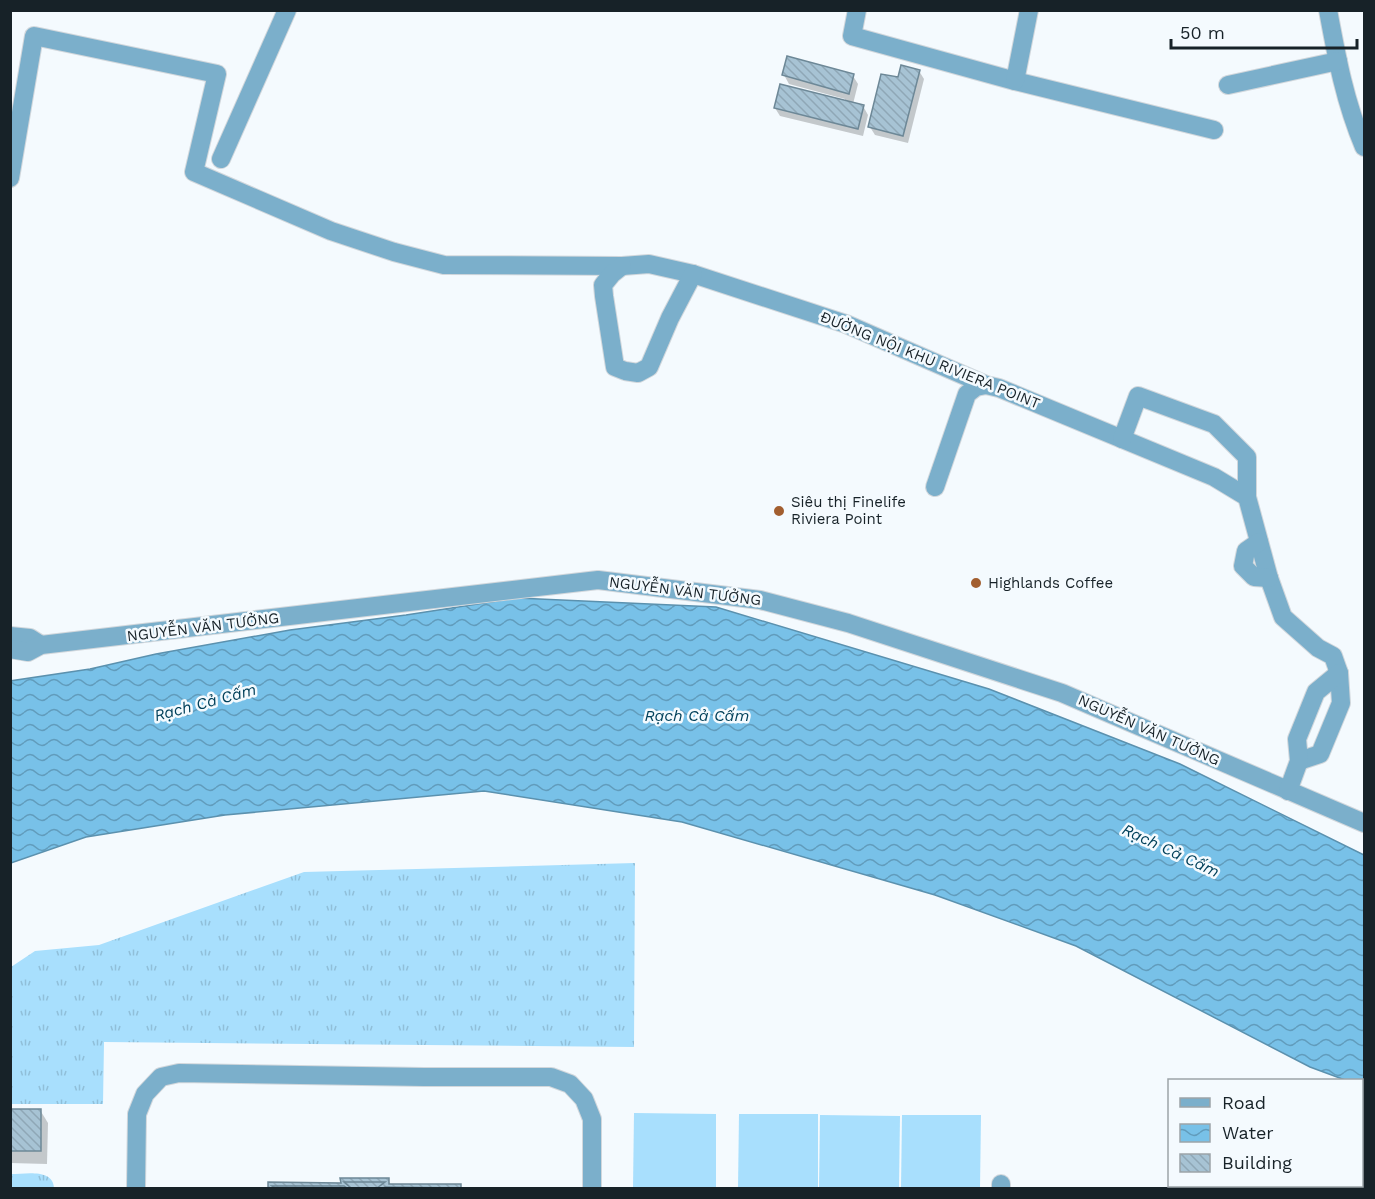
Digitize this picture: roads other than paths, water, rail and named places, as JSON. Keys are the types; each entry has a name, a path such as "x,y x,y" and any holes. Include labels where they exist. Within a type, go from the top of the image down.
{"street":[{"path":"221,159 287,10"},
{"path":"857,10 852,36 1015,81 1214,130"},
{"path":"1015,81 1029,10"},
{"path":"1328,10 1338,62 1353,119 1365,147"},
{"name":"ĐƯỜNG NỘI KHU RIVIERA POINT","path":"10,178 34,36 217,74 194,172 331,231 394,252 444,265 622,266 649,264 693,274 846,324 986,385 999,388 1214,477 1247,496"},
{"path":"1228,85 1338,62"},
{"path":"622,266 603,285 604,296 615,367 638,373 649,367 670,318 693,274"},
{"path":"935,487 967,394 976,387 986,385"},
{"path":"1122,439 1138,396 1214,424 1248,457 1247,496 1269,578 1283,617 1318,648 1333,656 1339,673 1341,703 1320,754 1299,761"},
{"name":"NGUYỄN VĂN TƯỞNG","path":"10,649 28,652 41,645 598,580 760,600 848,623 1062,693 1365,823"},
{"name":"NGUYỄN VĂN TƯỞNG","path":"10,636 30,638 41,645"},
{"path":"1288,791 1299,761 1297,739 1316,692 1339,673"},
{"path":"136,1188 138,1114 145,1094 161,1077 178,1073 551,1077 570,1084 584,1099 592,1119 592,1188"}],"water":[{"name":"Rạch Cả Cấm","path":"517,598 716,607 989,689 1180,764 1364,855 1364,1088 1363,1079 1342,1079 1310,1067 1076,946 935,895 682,822 484,791 225,815 86,837 11,863 10,681 90,669 156,654 290,630"}],"place":[{"name":"Siêu thị Finelife Riviera Point","path":"779,511"},
{"name":"Highlands Coffee","path":"976,583"}]}
